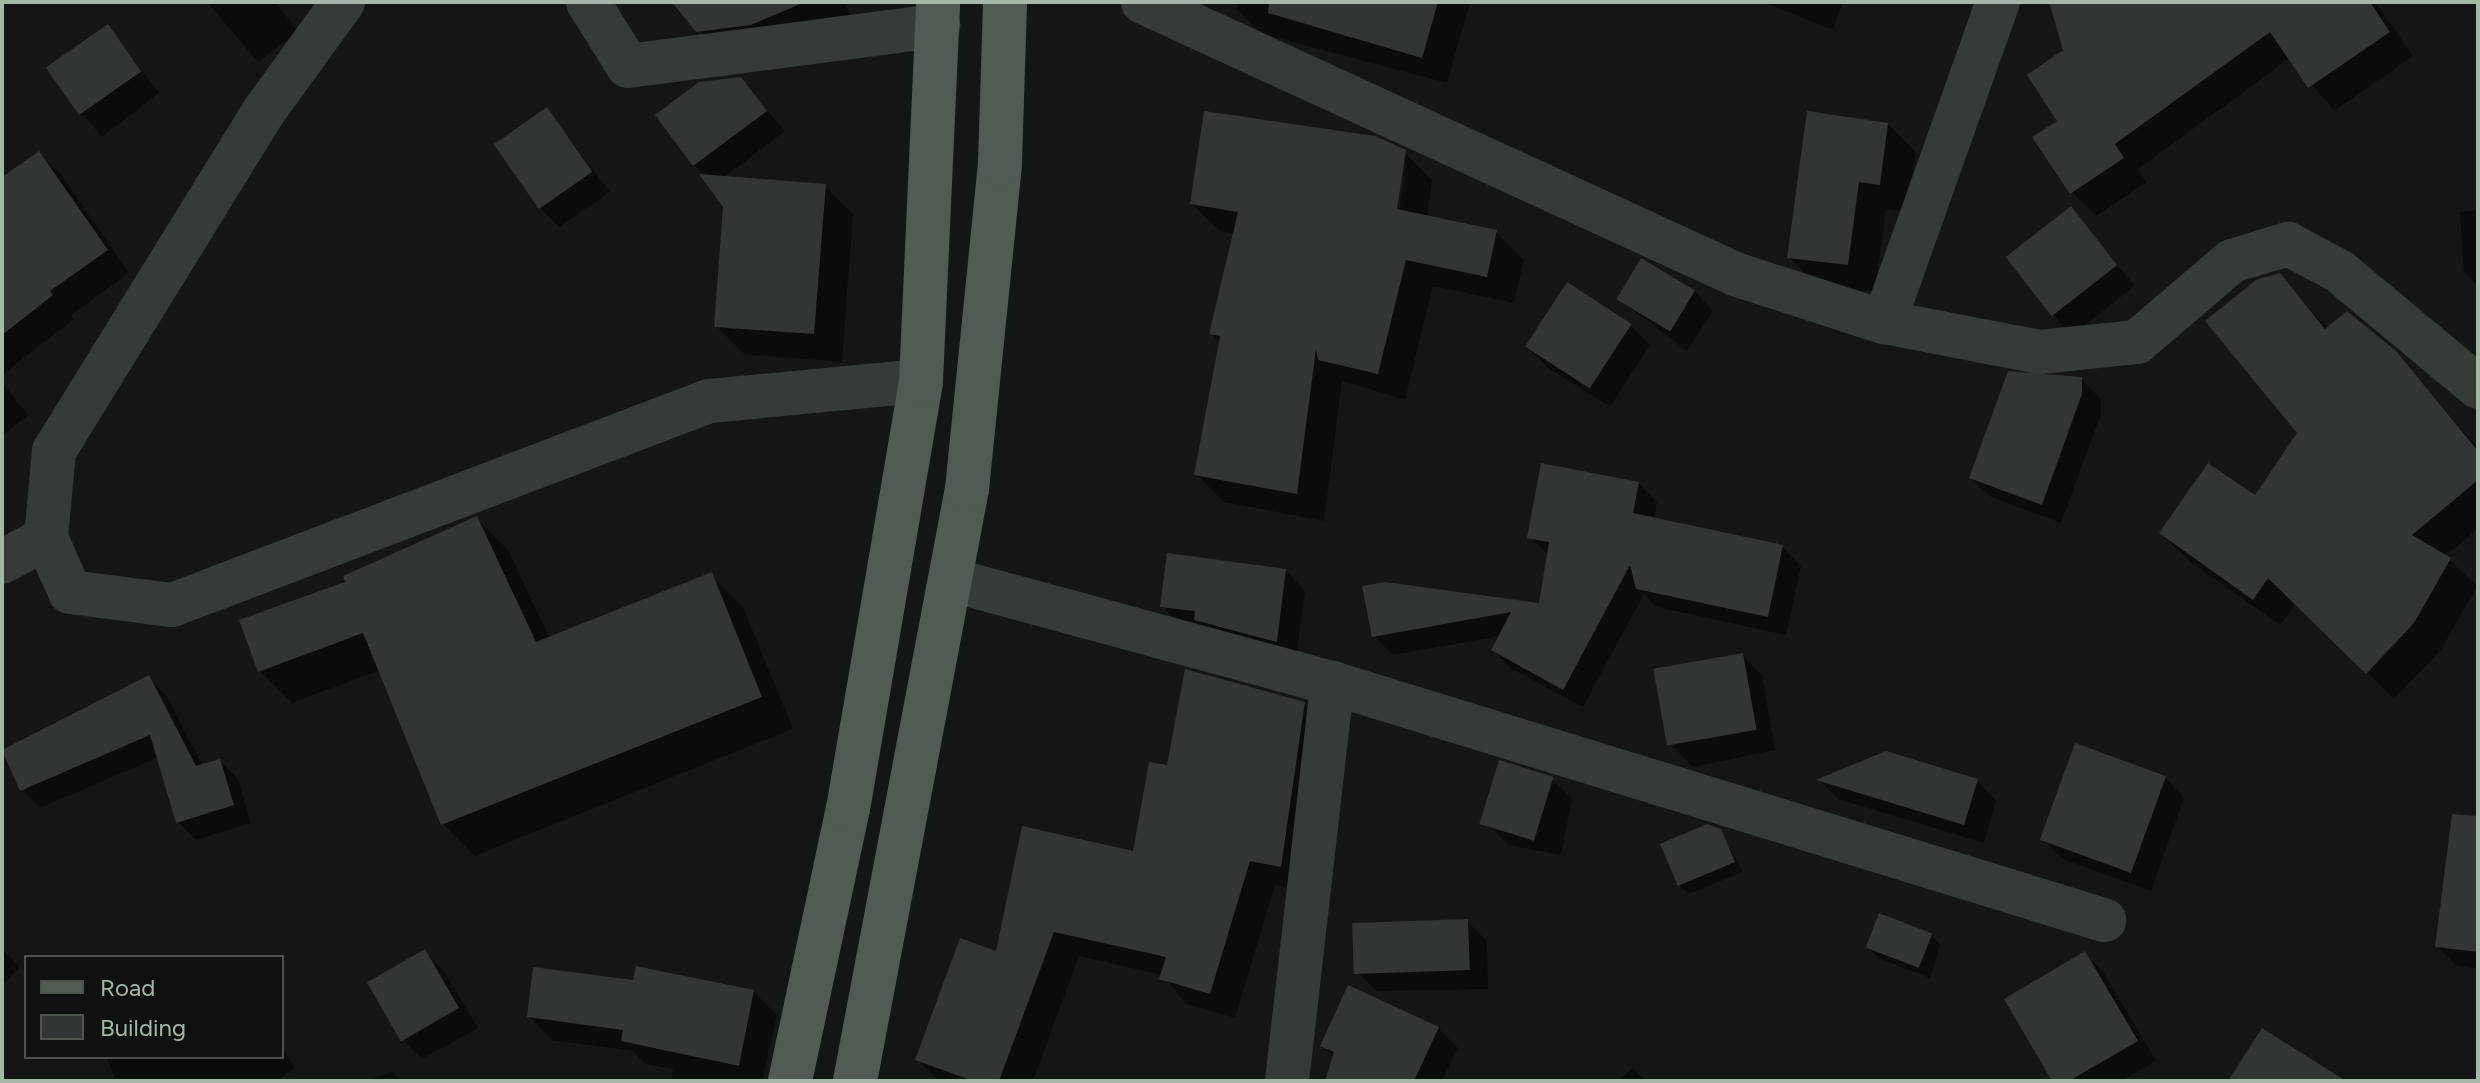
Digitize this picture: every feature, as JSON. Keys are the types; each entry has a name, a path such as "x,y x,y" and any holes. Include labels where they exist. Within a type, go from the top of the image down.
{"main road":[{"path":"855,1081 952,580 987,313 1000,163 1005,2"},
{"path":"790,1081 851,794 921,381 938,14"}],"street":[{"path":"343,2 264,111 54,451 46,538 70,592 172,605 709,401 921,381"},
{"path":"588,2 628,66 938,14"},
{"path":"1143,2 1735,274 1884,322 2040,352 2137,342 2232,261 2288,244 2339,271 2478,387"},
{"path":"1884,322 1998,2"},
{"path":"2,562 46,538"},
{"path":"952,580 1332,683 2104,920"},
{"path":"1287,1081 1332,683"}],"building":[{"path":"672,2 805,2 751,25 696,32"},
{"path":"1269,2 1438,2 1422,58 1268,13"},
{"path":"2049,2 2370,2 2390,32 2308,88 2270,32 2115,144 2124,158 2070,194 2032,137 2057,121 2027,75 2063,50"},
{"path":"108,24 141,72 79,115 46,68"},
{"path":"741,77 767,111 693,166 655,115 699,82"},
{"path":"547,107 592,172 539,209 494,144"},
{"path":"1204,111 1375,136 1406,150 1397,209 1497,230 1487,277 1406,260 1378,374 1318,360 1316,349 1297,494 1194,475 1220,336 1209,334 1238,212 1190,204"},
{"path":"1807,111 1888,123 1880,185 1859,182 1848,265 1787,258"},
{"path":"39,151 108,250 50,291 53,295 2,335 2,177"},
{"path":"699,174 826,184 814,334 714,327 723,207"},
{"path":"2071,206 2117,265 2052,316 2006,257"},
{"path":"1641,258 1695,290 1670,332 1616,299"},
{"path":"2280,273 2325,329 2347,311 2396,351 2478,451 2478,480 2412,535 2451,558 2414,623 2366,674 2268,578 2253,600 2159,533 2208,463 2255,495 2297,433 2205,321 2256,280"},
{"path":"1567,282 1632,324 1590,389 1525,347"},
{"path":"2008,371 2082,377 2082,394 2042,505 1969,478"},
{"path":"1541,463 1639,482 1633,513 1783,545 1768,617 1636,589 1630,565 1563,690 1491,650 1511,612 1372,637 1362,586 1385,582 1539,603 1549,542 1527,538"},
{"path":"477,516 536,642 712,572 762,697 441,825 363,633 258,672 239,620 345,582 343,576"},
{"path":"1167,553 1286,569 1277,642 1194,620 1195,611 1160,607"},
{"path":"1743,653 1757,730 1667,746 1653,669"},
{"path":"1185,669 1305,702 1281,867 1250,861 1210,994 1159,979 1166,957 1054,932 999,1081 973,1081 915,1060 960,938 996,951 1022,826 1133,851 1149,762 1167,765"},
{"path":"149,675 196,766 220,759 234,805 176,823 150,735 20,791 2,750"},
{"path":"2075,743 2166,776 2131,873 2040,840"},
{"path":"1886,751 1978,779 1964,825 1816,780"},
{"path":"1499,760 1554,777 1534,841 1479,824"},
{"path":"2452,814 2478,816 2478,952 2435,947"},
{"path":"1707,824 1721,829 1735,862 1678,886 1660,844"},
{"path":"1879,913 1932,933 1919,968 1866,948"},
{"path":"1468,919 1470,970 1354,974 1352,923"},
{"path":"425,949 459,1008 401,1041 367,982"},
{"path":"2085,951 2138,1041 2069,1081 2052,1081 2004,999"},
{"path":"636,966 754,990 739,1066 621,1041 623,1030 527,1017 533,967 633,980"},
{"path":"1348,985 1439,1027 1414,1081 1325,1081 1334,1052 1320,1046"},
{"path":"2262,1028 2346,1081 2228,1081"}]}
